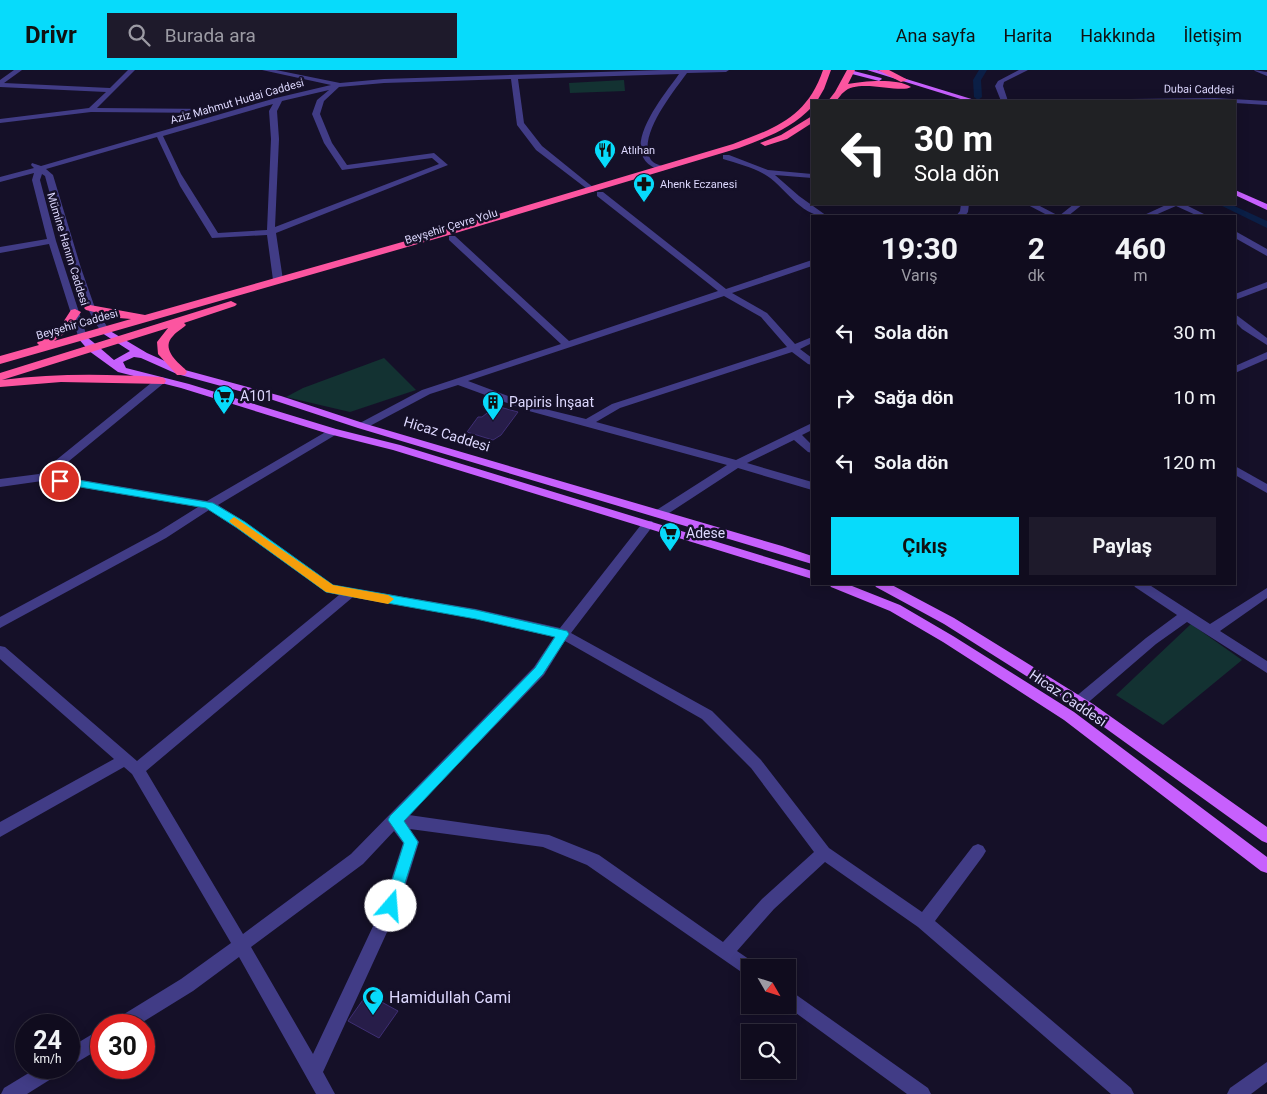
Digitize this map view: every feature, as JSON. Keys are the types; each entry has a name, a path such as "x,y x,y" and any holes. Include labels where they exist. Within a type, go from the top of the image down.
{"highway":[{"path":"882,70 906,83"},
{"name":"Beyşehir Çevre Yolu","path":"813,100 823,83 836,80 848,71"},
{"path":"836,80 857,84 906,83"},
{"name":"Beyşehir Çevre Yolu","path":"834,100 836,80"},
{"name":"Beyşehir Çevre Yolu","path":"93,349 452,238 707,156 771,132 793,119 811,103"},
{"name":"Beyşehir Çevre Yolu","path":"162,314 278,280 726,157 784,137 811,120"},
{"path":"90,308 122,316 162,314"},
{"path":"28,352 64,329 75,312"},
{"name":"Beyşehir Caddesi","path":"0,360 162,314"},
{"path":"181,372 167,360 162,352 163,340 170,331 196,316"},
{"path":"0,377 93,349"},
{"path":"0,385 48,378 94,377 160,381"}],"main road":[{"path":"870,70 949,100"},
{"path":"848,71 906,83 970,100"},
{"path":"1236,184 1267,198"},
{"path":"1236,192 1267,207"},
{"name":"Hicaz Caddesi","path":"105,330 119,341 146,356 181,372 277,398 654,519 811,575"},
{"name":"Hicaz Caddesi","path":"82,336 93,349 119,368 160,381 185,386 333,432 396,447 654,519 811,560"},
{"path":"119,368 118,361 125,356 146,356"},
{"name":"Hicaz Caddesi","path":"838,585 896,608 1068,716 1267,866"},
{"name":"Hicaz Caddesi","path":"882,585 949,621 1079,702 1267,836"}],"street":[{"path":"0,84 18,70"},
{"path":"90,110 132,70"},
{"path":"265,70 328,81 339,85"},
{"path":"299,76 311,70"},
{"name":"Aziz Mahmut Hudai Caddesi","path":"0,180 36,166 215,111 328,81 364,76 555,70"},
{"name":"Aziz Mahmut Hudai Caddesi","path":"0,173 36,166 339,85 726,70"},
{"path":"1004,100 999,86 1001,81 1025,70"},
{"path":"1256,70 1267,74"},
{"path":"662,169 649,162 644,151 645,134 684,72"},
{"path":"514,77 520,123 540,148 726,293 764,315 794,348 811,361"},
{"path":"0,84 111,90"},
{"path":"159,134 164,148 199,212 215,236 271,232 444,165 434,155 345,168 328,143 316,114 321,100 339,85"},
{"path":"278,280 271,232 275,139 273,111 279,100"},
{"name":"Dubai Caddesi","path":"1236,101 1267,103"},
{"path":"0,121 90,110 215,111"},
{"path":"726,157 767,172 811,176"},
{"name":"Mümine Hanım Caddesi","path":"36,166 36,180 52,241 82,336"},
{"name":"Mümine Hanım Caddesi","path":"36,166 49,175 90,308"},
{"path":"767,172 796,198 821,215"},
{"path":"1032,205 1053,215"},
{"path":"1064,215 1078,205"},
{"path":"1148,215 1174,205"},
{"path":"1178,205 1202,215"},
{"path":"1236,235 1267,254"},
{"path":"452,238 567,344"},
{"path":"0,250 52,241"},
{"path":"362,426 426,392 811,263"},
{"path":"1236,297 1267,285"},
{"name":"Hicaz Caddesi","path":"90,308 105,330"},
{"path":"1236,318 1245,327 1267,342"},
{"path":"587,423 616,406 794,348 811,340"},
{"path":"1236,370 1267,355"},
{"path":"42,478 160,381"},
{"path":"458,381 533,409 811,486"},
{"path":"140,1014 187,985 357,860 539,671 563,634 654,519 735,464 811,427"},
{"path":"0,623 162,535 333,432"},
{"path":"795,435 811,449"},
{"path":"1236,471 1267,489"},
{"path":"0,482 42,478 209,505 241,525 330,589 476,614 563,634 707,715 756,764 824,853 924,922 1125,1094"},
{"path":"1141,585 1267,668"},
{"path":"0,830 131,764 351,592"},
{"path":"1210,631 1267,592"},
{"path":"1079,702 1151,641 1186,615"},
{"path":"0,651 88,730 131,764 241,945 326,1094"},
{"path":"395,820 544,840 593,860 741,964"},
{"path":"314,1072 391,906 411,842 395,820"},
{"path":"924,922 978,851"},
{"path":"725,952 768,904 824,853"},
{"path":"796,1003 922,1094"},
{"path":"1236,1094 1267,1071"},
{"path":"10,1094 35,1079"}],"green space":[{"path":"624,80 625,91 570,93 569,83"},
{"path":"384,358 416,390 350,412 286,397 303,388"},
{"path":"1191,624 1242,660 1163,725 1116,695"}],"building":[{"name":"Papiris İnşaat","path":"496,406 518,412 501,435 493,440 467,432 478,417 482,417"},
{"name":"Hamidullah Cami","path":"367,994 398,1011 379,1038 348,1021"}],"waterway":[{"path":"978,97 977,80 983,70"},
{"path":"1225,205 1267,225"}],"slow traffic":[{"path":"234,521 330,589 388,599"}],"place":[{"name":"Atlıhan","path":"605,169"},
{"name":"Ahenk Eczanesi","path":"644,203"},
{"name":"A101","path":"224,415"},
{"name":"Papiris İnşaat","path":"493,421"},
{"name":"Adese","path":"670,552"},
{"name":"Hamidullah Cami","path":"373,1016"}],"route":[{"path":"60,481 209,505 241,525 330,589 476,614 563,634 539,671 442,774 395,820 411,842 391,906"}]}
